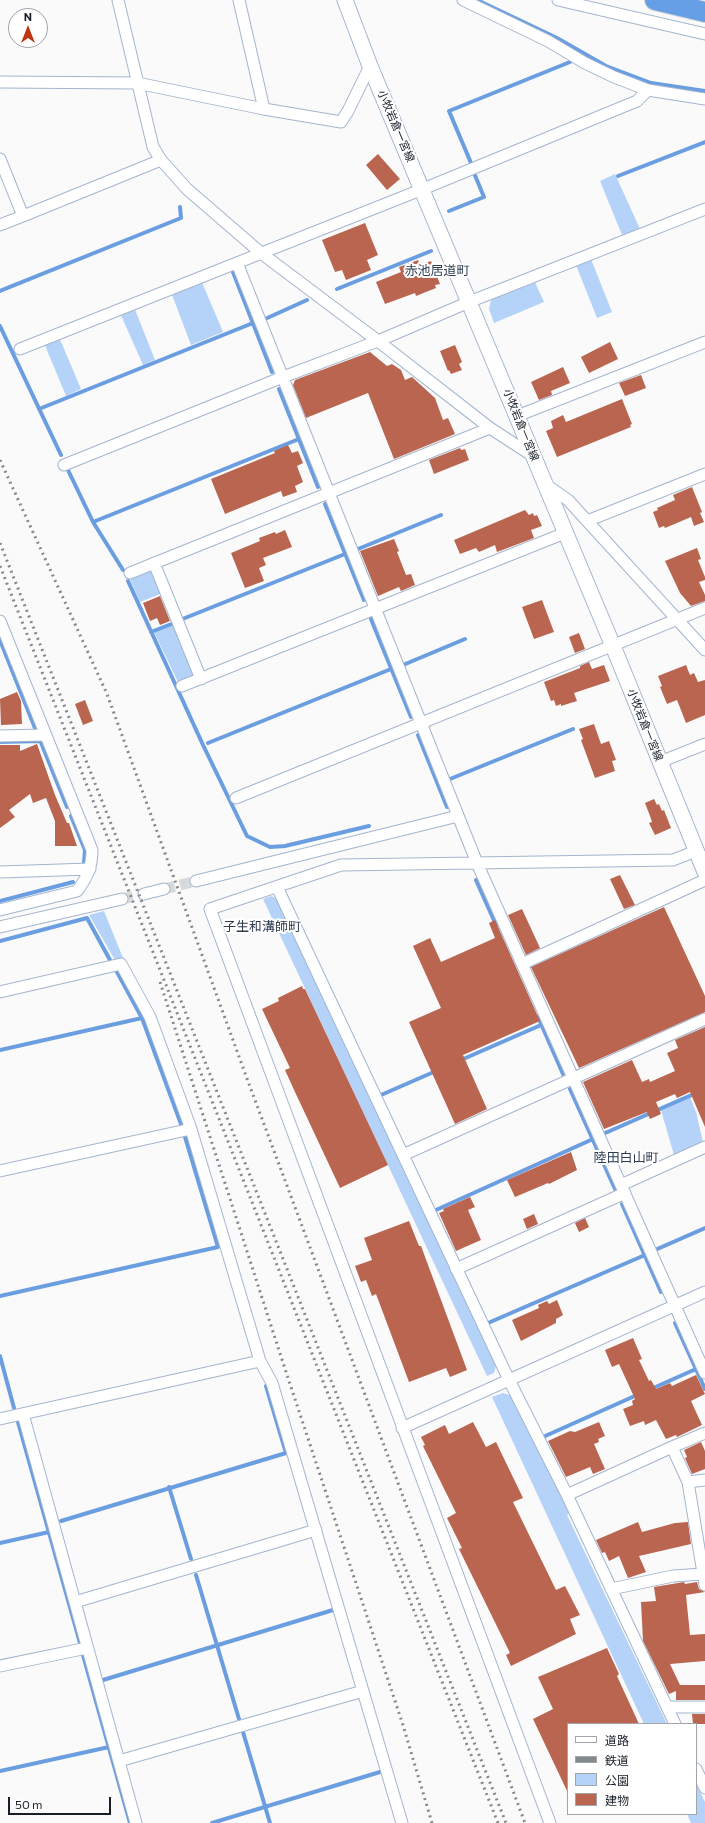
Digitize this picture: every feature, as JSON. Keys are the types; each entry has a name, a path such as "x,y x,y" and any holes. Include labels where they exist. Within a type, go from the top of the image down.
{"highway":[{"path":"655,0 705,12"}],"main road":[{"name":"小牧岩倉一宮線","path":"345,0 370,66 423,189 660,762 702,851 705,872"}],"street":[{"path":"118,0 136,83 153,147 161,160 187,189 261,253 490,428 533,456"},
{"path":"239,0 264,109"},
{"path":"463,0 548,41 602,72 648,90 705,98"},
{"path":"558,0 598,5 705,34"},
{"path":"0,82 136,83 264,109 342,122 370,66"},
{"path":"20,349 423,189 637,101 648,90"},
{"path":"0,159 23,216"},
{"path":"0,225 161,160"},
{"path":"64,465 283,377 378,341 469,302 705,209"},
{"path":"237,263 477,864 705,1373"},
{"path":"517,416 705,342"},
{"path":"130,573 490,428"},
{"path":"587,521 705,474"},
{"path":"544,484 568,500 705,650"},
{"path":"182,686 565,533"},
{"path":"154,563 201,678"},
{"path":"236,798 705,608"},
{"path":"0,621 44,735 92,850 90,869 85,880 77,891 0,910"},
{"path":"0,736 44,735"},
{"path":"660,762 705,744"},
{"path":"196,881 458,816"},
{"path":"550,1823 210,909 341,865 673,860 702,851"},
{"path":"0,872 90,869"},
{"path":"522,964 705,880"},
{"path":"277,887 509,1380 567,1495 675,1723"},
{"path":"144,894 164,889"},
{"path":"0,927 122,899"},
{"path":"0,992 120,964 150,1018 191,1129 260,1361 272,1383 402,1823"},
{"path":"403,1155 705,1019"},
{"path":"0,1171 191,1129"},
{"path":"456,1268 623,1189 705,1147"},
{"path":"402,1428 705,1292"},
{"path":"0,1419 260,1361"},
{"path":"23,1414 136,1823"},
{"path":"567,1495 705,1432"},
{"path":"611,1589 674,1576 705,1582 688,1482 672,1447"},
{"path":"688,1482 705,1480"},
{"path":"75,1602 316,1530"},
{"path":"0,1666 87,1648"},
{"path":"119,1761 363,1690"},
{"path":"667,1707 705,1707"},
{"path":"697,1771 705,1788"}],"green space":[{"path":"615,174 640,229 622,235 600,181"},
{"path":"591,259 612,312 597,318 576,265"},
{"path":"201,280 223,332 191,345 171,292"},
{"path":"535,282 544,302 494,323 489,309 491,300"},
{"path":"134,307 155,360 143,365 120,313"},
{"path":"59,337 81,389 66,396 44,343"},
{"path":"153,567 163,593 140,602 129,577"},
{"path":"176,623 197,673 178,682 154,632"},
{"path":"271,896 279,900 497,1363 494,1373 487,1376 263,899"},
{"path":"104,911 123,958 115,960 89,915"},
{"path":"690,1097 696,1112 703,1142 674,1155 661,1110"},
{"path":"503,1393 513,1396 570,1513 567,1515 667,1723 644,1723 492,1397"},
{"path":"697,1786 705,1802 705,1823 691,1823 687,1815 697,1815"}],"building":[{"path":"378,154 400,179 387,190 366,165"},
{"path":"365,223 378,255 367,260 371,270 346,280 342,270 335,272 322,240"},
{"path":"418,260 420,265 431,261 440,284 435,285 436,288 416,296 415,293 385,304 376,282 401,272 399,267"},
{"path":"610,342 618,359 589,373 581,357"},
{"path":"455,345 462,362 459,364 462,370 451,374 449,370 448,371 440,351"},
{"path":"370,352 387,366 392,364 401,370 405,380 412,377 435,398 443,420 448,418 455,434 394,459 368,393 306,418 293,385 295,380"},
{"path":"563,367 570,383 551,391 552,395 539,400 531,382"},
{"path":"641,375 646,388 625,396 619,383"},
{"path":"622,399 632,424 630,425 631,427 557,457 546,431 553,428 551,421 563,415 566,422"},
{"path":"288,445 292,453 298,451 303,463 297,466 303,482 295,486 297,492 283,497 281,491 225,514 211,479 275,453 274,451"},
{"path":"460,448 461,450 465,449 469,460 434,474 429,460"},
{"path":"692,487 702,512 700,513 704,522 694,526 691,517 665,528 664,526 659,528 653,512 658,510 657,508 675,500 673,495"},
{"path":"525,510 529,515 533,513 534,516 537,515 542,526 531,530 534,538 497,552 495,545 479,552 476,548 460,554 454,540"},
{"path":"285,530 292,547 263,558 266,565 259,568 264,581 245,588 231,553 260,541 259,538"},
{"path":"394,539 399,551 397,552 406,575 411,574 415,585 401,591 399,587 378,596 360,551"},
{"path":"697,548 701,559 698,560 705,577 705,580 699,582 705,595 705,601 691,606 680,593 665,561"},
{"path":"160,596 170,621 160,625 157,618 150,621 143,603"},
{"path":"542,600 554,632 534,639 522,607"},
{"path":"579,633 585,649 575,653 569,637"},
{"path":"589,662 592,669 604,665 610,681 574,693 577,701 556,706 554,700 551,701 544,682 580,668 580,666"},
{"path":"686,665 690,675 694,673 698,682 705,680 705,715 686,723 677,700 667,704 660,687 662,686 658,676"},
{"path":"17,692 21,701 22,724 1,725 0,699"},
{"path":"85,700 93,721 83,725 75,704"},
{"path":"594,724 601,744 609,741 616,760 612,761 615,771 595,778 581,740 583,739 579,729"},
{"path":"37,744 55,795 67,823 69,823 77,846 55,846 55,821 46,798 33,803 30,794 9,810 15,817 0,828 0,745 20,745 20,751"},
{"path":"654,799 657,805 659,804 662,811 664,810 671,828 655,835 649,823 652,822 645,803"},
{"path":"620,875 635,905 624,909 610,879"},
{"path":"664,907 705,996 705,1012 579,1068 531,967"},
{"path":"522,909 540,948 526,955 508,915"},
{"path":"495,920 540,1021 463,1055 487,1109 455,1124 409,1022 441,1008 413,946 430,938 441,962 495,938 489,923"},
{"path":"302,986 303,989 305,989 388,1165 340,1188 285,1070 290,1068 262,1009 279,1001 278,998"},
{"path":"705,1027 705,1127 690,1092 677,1098 675,1094 656,1102 661,1114 650,1119 647,1112 604,1129 583,1082 632,1060 642,1082 649,1079 650,1082 675,1071 667,1053 678,1048 675,1040"},
{"path":"571,1152 577,1170 549,1184 548,1183 515,1197 507,1180"},
{"path":"470,1197 475,1207 468,1210 481,1240 456,1251 439,1213 444,1211 443,1209"},
{"path":"534,1214 538,1224 527,1229 523,1219"},
{"path":"585,1218 589,1227 579,1232 575,1223"},
{"path":"409,1221 419,1246 421,1246 467,1370 450,1377 446,1368 409,1382 376,1294 372,1296 366,1280 361,1282 355,1266 372,1260 364,1238"},
{"path":"557,1300 563,1315 556,1319 556,1323 521,1341 512,1320 539,1308 538,1305 547,1301 549,1304"},
{"path":"633,1338 642,1359 639,1360 649,1381 651,1380 656,1389 670,1383 672,1386 696,1375 705,1394 691,1401 702,1425 677,1437 676,1435 666,1439 656,1420 645,1425 644,1421 630,1426 623,1409 633,1405 632,1401 635,1399 619,1364 612,1367 605,1350"},
{"path":"473,1422 486,1447 496,1442 523,1498 513,1502 556,1590 565,1586 580,1615 570,1619 576,1634 511,1666 506,1655 510,1653 459,1549 462,1548 447,1518 456,1513 423,1446 425,1445 421,1437 445,1425 449,1434"},
{"path":"599,1422 605,1436 598,1439 599,1442 594,1444 605,1469 593,1474 590,1467 566,1477 548,1441 570,1431 575,1432"},
{"path":"701,1442 705,1451 705,1469 692,1474 685,1458 687,1457 684,1450"},
{"path":"638,1522 642,1532 675,1523 688,1522 691,1544 639,1556 646,1572 628,1578 619,1556 609,1561 605,1552 602,1553 596,1540"},
{"path":"684,1582 685,1584 697,1582 699,1589 705,1592 686,1595 690,1635 705,1634 705,1661 670,1664 680,1685 705,1685 705,1700 676,1700 676,1691 669,1694 643,1641 641,1602 656,1601 654,1587"},
{"path":"607,1648 619,1674 617,1676 639,1723 567,1723 567,1791 533,1719 553,1709 538,1677"},
{"path":"692,1714 705,1714 705,1724 693,1723"}],"waterway":[{"path":"477,0 557,38 606,66 651,83 705,91"},
{"path":"471,163 449,111 570,62"},
{"path":"618,176 705,142"},
{"path":"449,211 484,197 474,173"},
{"path":"0,291 181,218 180,207"},
{"path":"337,289 431,251"},
{"path":"233,272 272,372"},
{"path":"265,319 307,300"},
{"path":"39,409 253,323"},
{"path":"0,326 61,455"},
{"path":"279,389 318,487"},
{"path":"93,522 299,439"},
{"path":"67,468 93,522 123,570"},
{"path":"325,504 364,600"},
{"path":"358,549 441,515"},
{"path":"180,620 345,554"},
{"path":"128,581 203,745 247,836 270,847 285,846 369,826"},
{"path":"371,619 411,717"},
{"path":"151,632 174,623"},
{"path":"403,665 465,639"},
{"path":"0,640 35,728"},
{"path":"208,743 391,669"},
{"path":"450,779 573,729"},
{"path":"418,735 447,807"},
{"path":"40,740 67,807"},
{"path":"0,742 40,741"},
{"path":"71,816 85,850 84,863"},
{"path":"476,880 496,925"},
{"path":"0,901 73,882"},
{"path":"0,941 87,918 110,960"},
{"path":"117,972 142,1018 181,1124"},
{"path":"538,1017 563,1074"},
{"path":"0,1050 142,1018"},
{"path":"461,1060 541,1025"},
{"path":"381,1095 436,1071"},
{"path":"570,1089 615,1189"},
{"path":"603,1134 705,1089"},
{"path":"0,1296 218,1247 185,1137"},
{"path":"436,1210 593,1139"},
{"path":"622,1204 661,1292"},
{"path":"655,1250 705,1228"},
{"path":"488,1323 645,1255"},
{"path":"675,1323 705,1389"},
{"path":"0,1356 14,1408"},
{"path":"651,1389 696,1369"},
{"path":"61,1521 286,1453 266,1386"},
{"path":"543,1437 637,1395"},
{"path":"18,1422 80,1643"},
{"path":"169,1487 191,1559"},
{"path":"0,1543 49,1532"},
{"path":"196,1575 239,1719"},
{"path":"103,1680 333,1610"},
{"path":"83,1655 130,1823"},
{"path":"243,1732 270,1823"},
{"path":"0,1771 109,1747"},
{"path":"212,1823 380,1772"}],"tunnel":[{"path":"164,889 196,881"},
{"path":"122,899 144,894"}],"railway":[{"path":"0,460 107,694 249,1084 525,1823"},
{"path":"0,543 506,1823"},
{"path":"0,566 498,1823"},
{"path":"160,982 286,1372 403,1725 432,1823"}],"district":[{"name":"赤池居道町","path":"437,271"},
{"name":"子生和溝師町","path":"262,927"},
{"name":"陸田白山町","path":"626,1158"}]}
